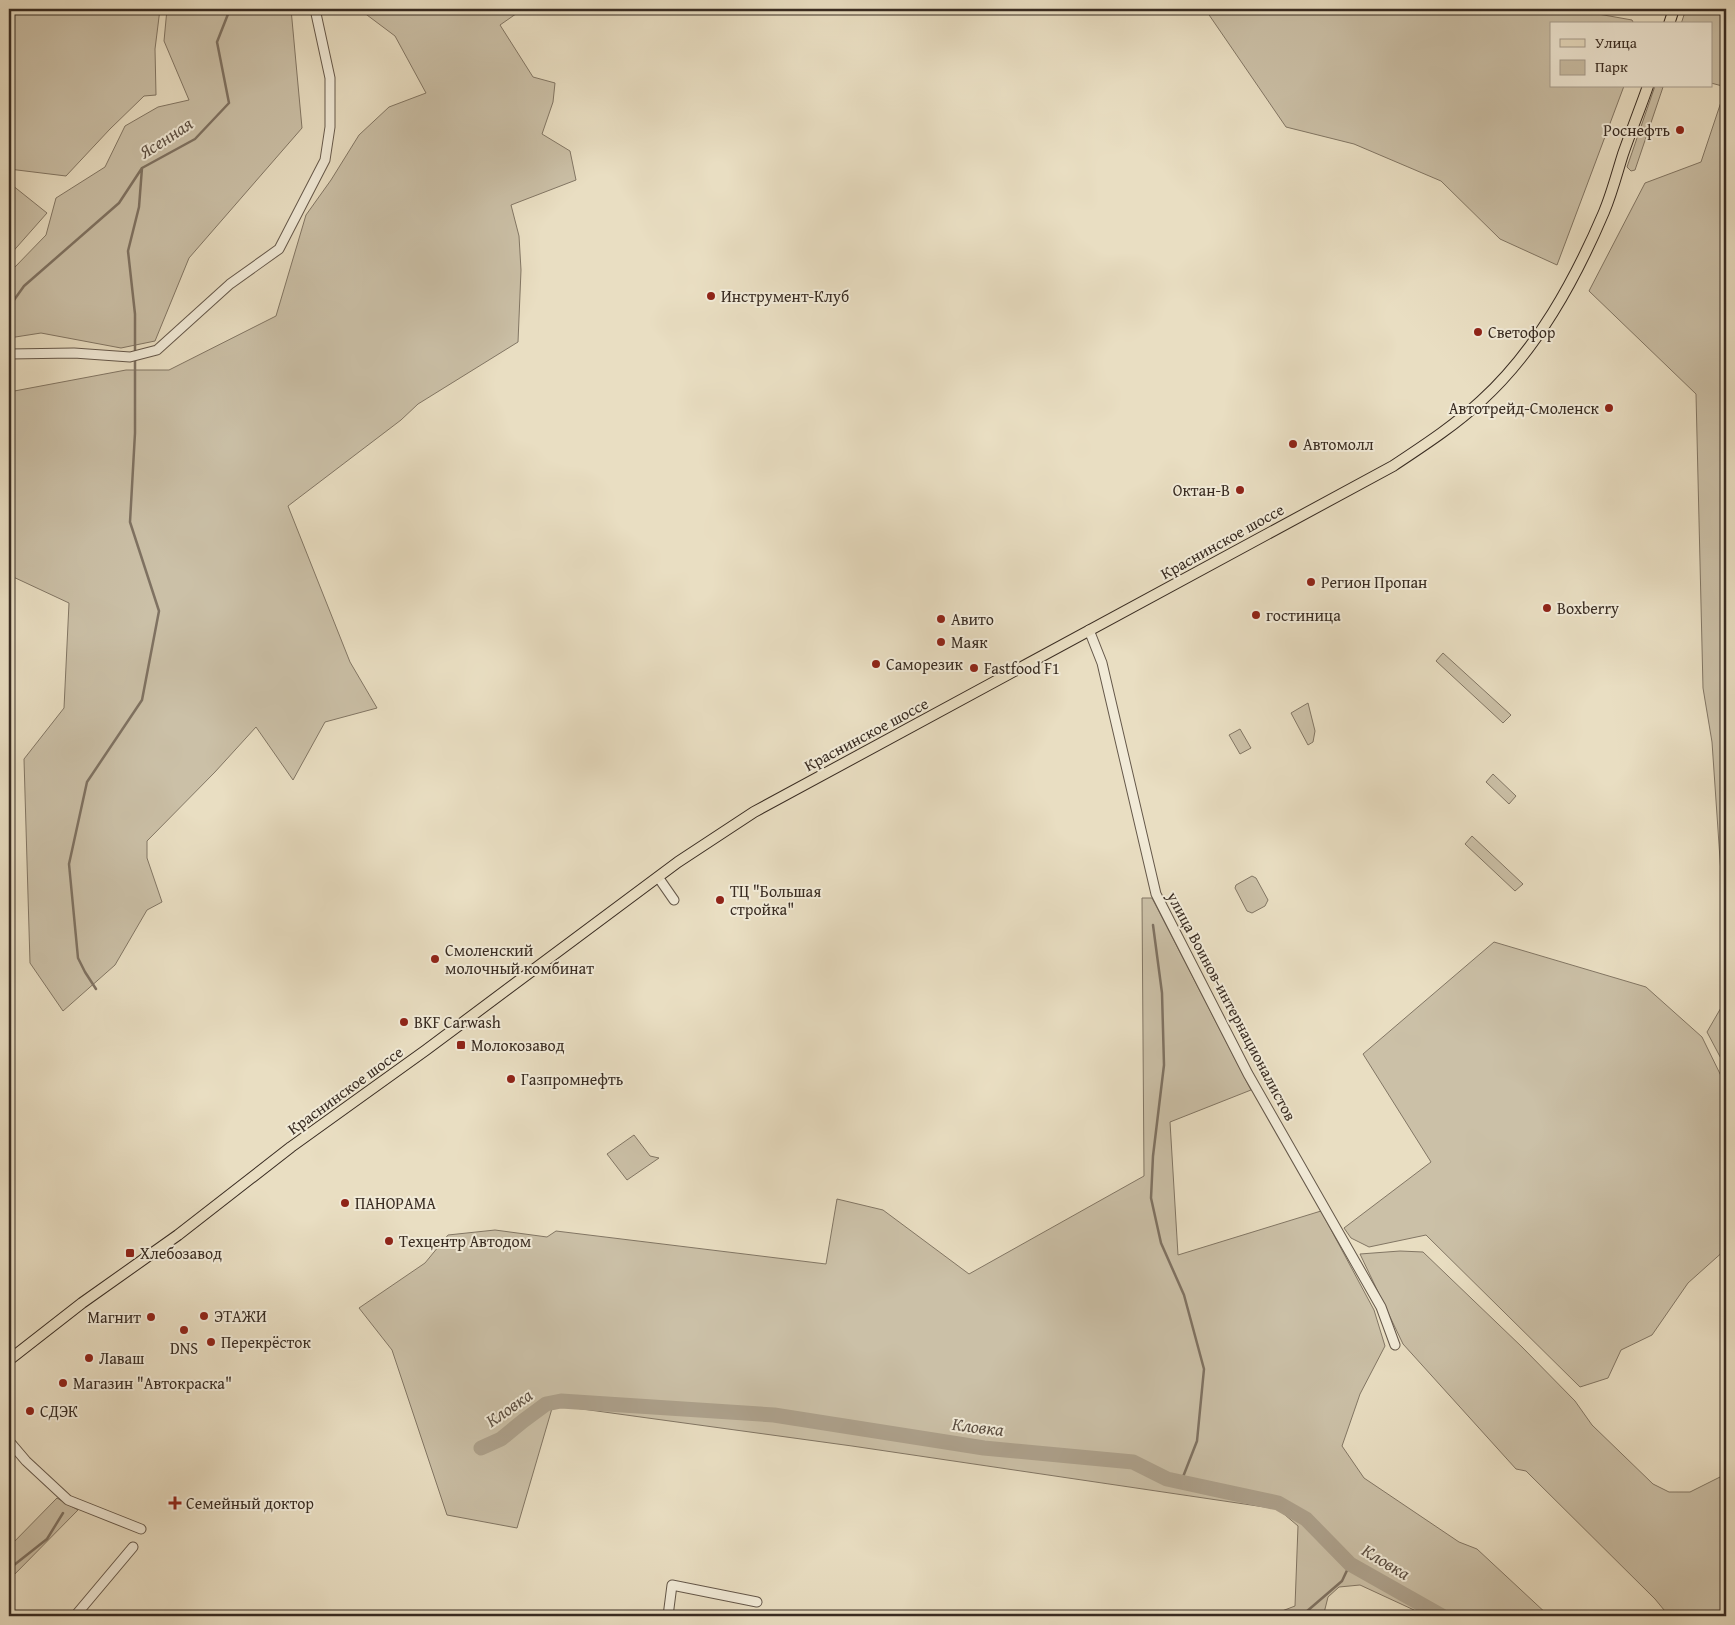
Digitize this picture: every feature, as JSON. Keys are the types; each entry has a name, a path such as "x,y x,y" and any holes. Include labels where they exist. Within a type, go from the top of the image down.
{"main road":[{"path":"1670,22 1674,9"},
{"name":"Краснинское шоссе","path":"9,1360 82,1303 173,1238 292,1147 658,877 754,812 1393,466 1451,426 1482,401 1500,382 1535,340 1569,285 1605,211 1647,88"}],"street":[{"path":"9,354 74,353 130,357 157,350 230,284 279,249 325,160 330,127 330,78 315,9"},
{"name":"улица Воинов-интернационалистов","path":"1089,630 1102,663 1156,894 1248,1074 1381,1307 1395,1345"},
{"path":"658,877 674,900"},
{"path":"9,1440 26,1460 68,1500 141,1528"},
{"path":"75,1616 133,1547"},
{"path":"668,1616 672,1585 757,1602"}],"green space":[{"path":"9,9 160,9 155,49 156,95 144,96 66,176 9,169"},
{"path":"167,9 291,9 302,128 189,258 155,341 121,348 41,333 9,338 9,271 46,235 56,198 105,167 125,126 158,107 189,100 164,41"},
{"path":"359,9 523,9 500,25 533,77 555,83 553,102 542,134 570,151 576,180 511,205 519,236 521,270 518,342 418,404 401,420 288,506 350,662 377,708 325,722 293,780 256,727 147,841 147,858 162,902 147,910 115,965 63,1011 30,963 24,759 64,708 69,603 9,575 9,392 126,370 169,370 276,316 306,215 331,180 359,135 389,107 426,93 395,36"},
{"path":"1205,9 1570,9 1632,20 1633,22 1550,22 1550,88 1623,88 1557,265 1500,239 1441,181 1354,144 1286,127"},
{"path":"1686,9 1726,9 1726,87 1712,83 1712,22 1682,22"},
{"path":"1726,87 1726,947 1712,742 1703,688 1696,394 1589,291 1645,183 1701,162"},
{"path":"1654,88 1663,88 1635,170 1631,171 1627,167"},
{"path":"9,169 12,185 47,213 9,256"},
{"path":"1443,653 1511,715 1503,723 1436,661"},
{"path":"1308,703 1315,731 1313,742 1308,745 1291,713"},
{"path":"1240,729 1251,748 1240,754 1229,735"},
{"path":"1493,774 1516,796 1509,804 1486,782"},
{"path":"1472,836 1523,884 1515,891 1465,844"},
{"path":"1252,876 1256,878 1268,900 1265,906 1252,913 1247,911 1235,888 1236,885"},
{"path":"1142,898 1152,898 1251,1090 1170,1122 1178,1255 1321,1211 1374,1310 1385,1346 1360,1394 1342,1446 1364,1478 1459,1542 1477,1549 1549,1616 1420,1616 1414,1610 1360,1585 1339,1587 1328,1597 1324,1613 1315,1614 1315,1616 1269,1616 1295,1606 1298,1526 1278,1509 852,1446 553,1405 517,1528 447,1515 392,1350 359,1308 425,1263 448,1235 495,1230 547,1237 556,1231 826,1264 837,1199 883,1210 969,1274 1144,1176"},
{"path":"1494,942 1646,987 1702,1037 1726,1086 1726,1249 1688,1283 1652,1335 1621,1350 1608,1378 1580,1387 1426,1235 1369,1247 1351,1238 1344,1228 1431,1162 1363,1054"},
{"path":"1726,999 1726,1068 1707,1032"},
{"path":"634,1135 650,1156 659,1158 627,1180 607,1154"},
{"path":"1400,1251 1423,1252 1522,1347 1575,1401 1592,1425 1653,1484 1669,1492 1690,1492 1726,1474 1726,1616 1669,1616 1655,1599 1526,1471 1516,1469 1403,1344 1360,1254"},
{"path":"57,1498 78,1510 9,1580 9,1547"}],"waterway":[{"name":"Ясенная","path":"9,307 24,286 119,203 142,168 195,139 229,103 217,42 230,9"},
{"path":"135,353 135,314 128,251 139,207 142,168"},
{"path":"96,989 78,958 69,864 87,782 142,700 159,611 130,522 135,433 135,358"},
{"path":"1153,925 1162,993 1164,1065 1153,1156 1151,1198 1161,1243 1184,1295 1204,1369 1197,1441 1181,1482"},
{"name":"Кловка","path":"481,1448 501,1439 546,1404 561,1401 774,1415 984,1448 1133,1462 1167,1479 1278,1503 1306,1519 1350,1564 1442,1616"},
{"path":"9,1569 47,1539 63,1513"},
{"path":"1296,1616 1306,1612 1342,1581 1350,1564"}],"place":[{"name":"Роснефть","path":"1680,130"},
{"name":"Инструмент-Клуб","path":"711,296"},
{"name":"Светофор","path":"1478,332"},
{"name":"Автотрейд-Смоленск","path":"1609,408"},
{"name":"Автомолл","path":"1293,444"},
{"name":"Октан-В","path":"1240,490"},
{"name":"Регион Пропан","path":"1311,582"},
{"name":"Boxberry","path":"1547,608"},
{"name":"гостиница","path":"1256,615"},
{"name":"Авито","path":"941,619"},
{"name":"Маяк","path":"941,642"},
{"name":"Саморезик","path":"876,664"},
{"name":"Fastfood F1","path":"974,668"},
{"name":"ТЦ \"Большая стройка\"","path":"720,900"},
{"name":"Смоленский молочный комбинат","path":"435,959"},
{"name":"BKF Carwash","path":"404,1022"},
{"name":"Молокозавод","path":"461,1045"},
{"name":"Газпромнефть","path":"511,1079"},
{"name":"ПАНОРАМА","path":"345,1203"},
{"name":"Техцентр Автодом","path":"389,1241"},
{"name":"Хлебозавод","path":"130,1253"},
{"name":"ЭТАЖИ","path":"204,1316"},
{"name":"Магнит","path":"151,1317"},
{"name":"DNS","path":"184,1330"},
{"name":"Перекрёсток","path":"211,1342"},
{"name":"Лаваш","path":"89,1358"},
{"name":"Магазин \"Автокраска\"","path":"63,1383"},
{"name":"СДЭК","path":"30,1411"},
{"name":"Семейный доктор","path":"175,1503"}]}
